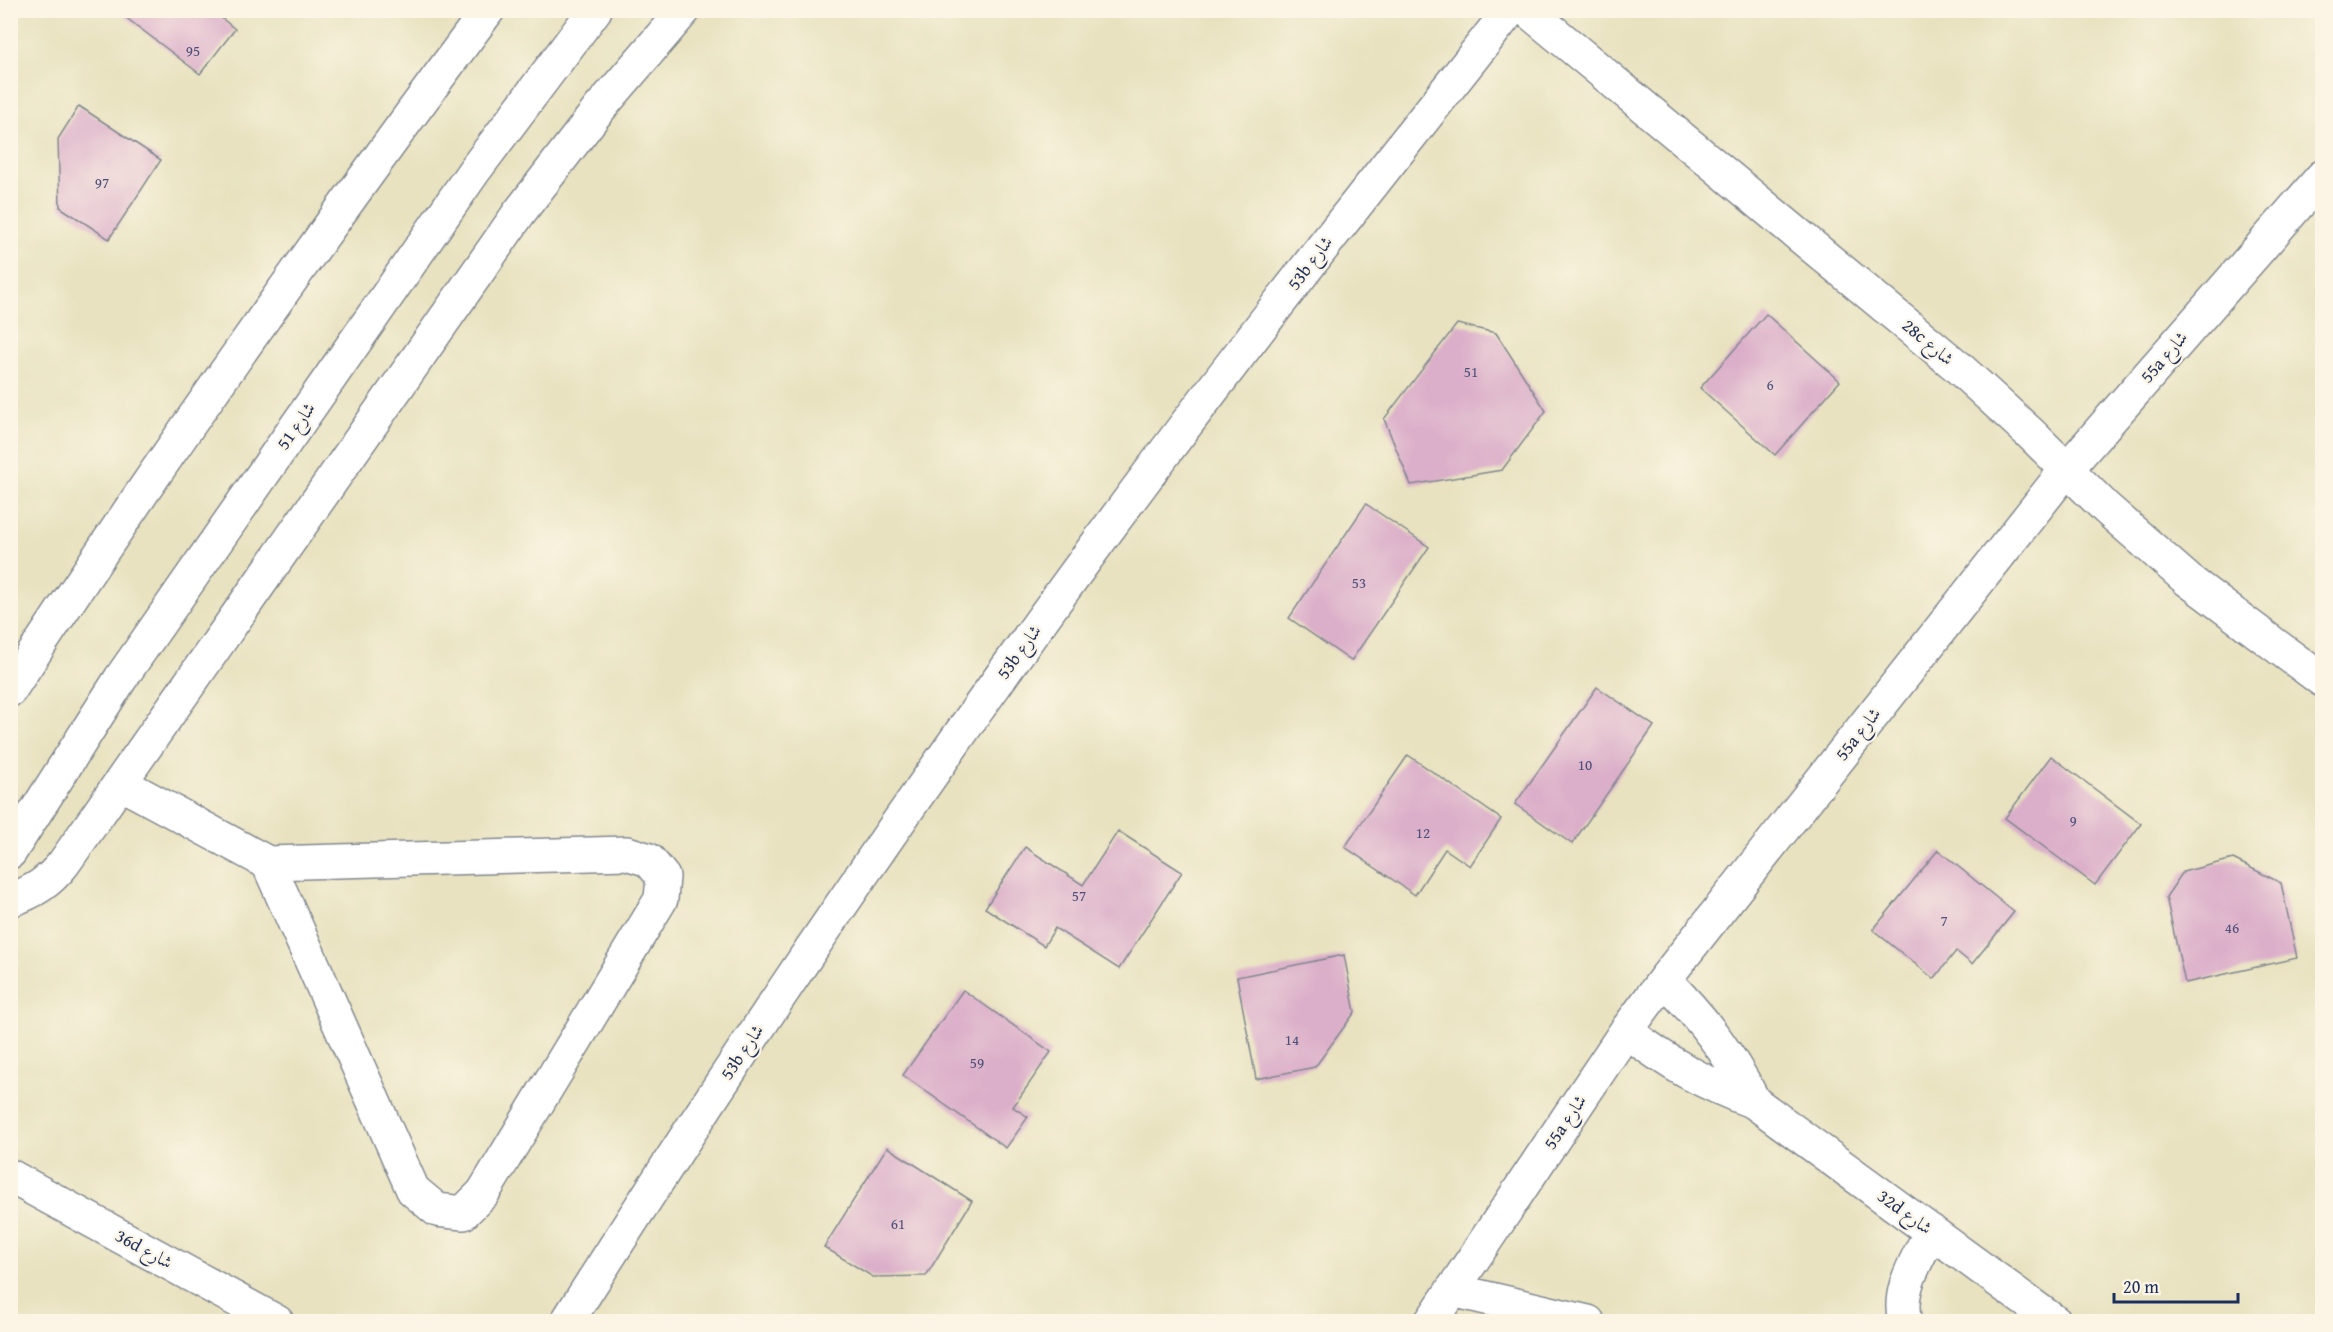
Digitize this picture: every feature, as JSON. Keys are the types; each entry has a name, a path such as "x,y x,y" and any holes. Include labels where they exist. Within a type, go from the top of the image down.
{"street":[{"path":"10,690 157,472 289,284 489,10"},
{"name":"شارع 51","path":"10,852 122,678 226,527 474,171 596,10"},
{"path":"10,900 39,888 53,877 519,213 599,109 684,10"},
{"name":"53b شارع","path":"567,1322 650,1190 815,943 992,690 1203,402 1340,223 1510,10"},
{"name":"28c شارع","path":"1527,10 1958,367 2106,508 2188,580 2322,680"},
{"name":"55a شارع","path":"1431,1322 1626,1030 1664,980 2066,470 2322,177"},
{"path":"120,783 268,863 627,854 649,861 663,877 661,899 483,1193 462,1213 437,1210 413,1190 268,863"},
{"name":"32d شارع","path":"1664,980 1692,1007 1715,1036 1737,1068 1754,1102"},
{"name":"32d شارع","path":"1626,1030 1655,1053 1686,1073 1754,1102 2055,1322"},
{"name":"36d شارع","path":"10,1176 277,1322"},
{"path":"1905,1322 1902,1295 1931,1231"},
{"path":"1452,1290 1588,1322"}],"building":[{"path":"116,10 223,10 219,16 235,29 200,74"},
{"path":"79,106 161,160 109,239 60,207 58,139"},
{"path":"10,256 18,262 10,273"},
{"path":"1766,314 1840,381 1775,455 1700,388"},
{"path":"1457,324 1496,333 1546,411 1502,470 1411,485 1384,419"},
{"path":"1366,504 1429,547 1351,661 1289,618"},
{"path":"1597,687 1654,726 1572,844 1515,804"},
{"path":"1408,755 1501,819 1470,866 1445,849 1415,895 1345,847"},
{"path":"2051,756 2141,824 2095,885 2005,818"},
{"path":"1118,831 1182,872 1119,969 1055,928 1044,946 985,908 1025,847 1083,885"},
{"path":"1938,850 2014,912 1972,964 1956,951 1934,979 1873,930"},
{"path":"2233,859 2281,883 2297,958 2185,983 2166,897 2183,872"},
{"path":"1344,955 1355,1012 1315,1067 1256,1079 1237,977"},
{"path":"963,990 1051,1052 1013,1107 1028,1117 1006,1148 903,1075"},
{"path":"887,1147 972,1201 926,1276 873,1277 824,1247"}]}
